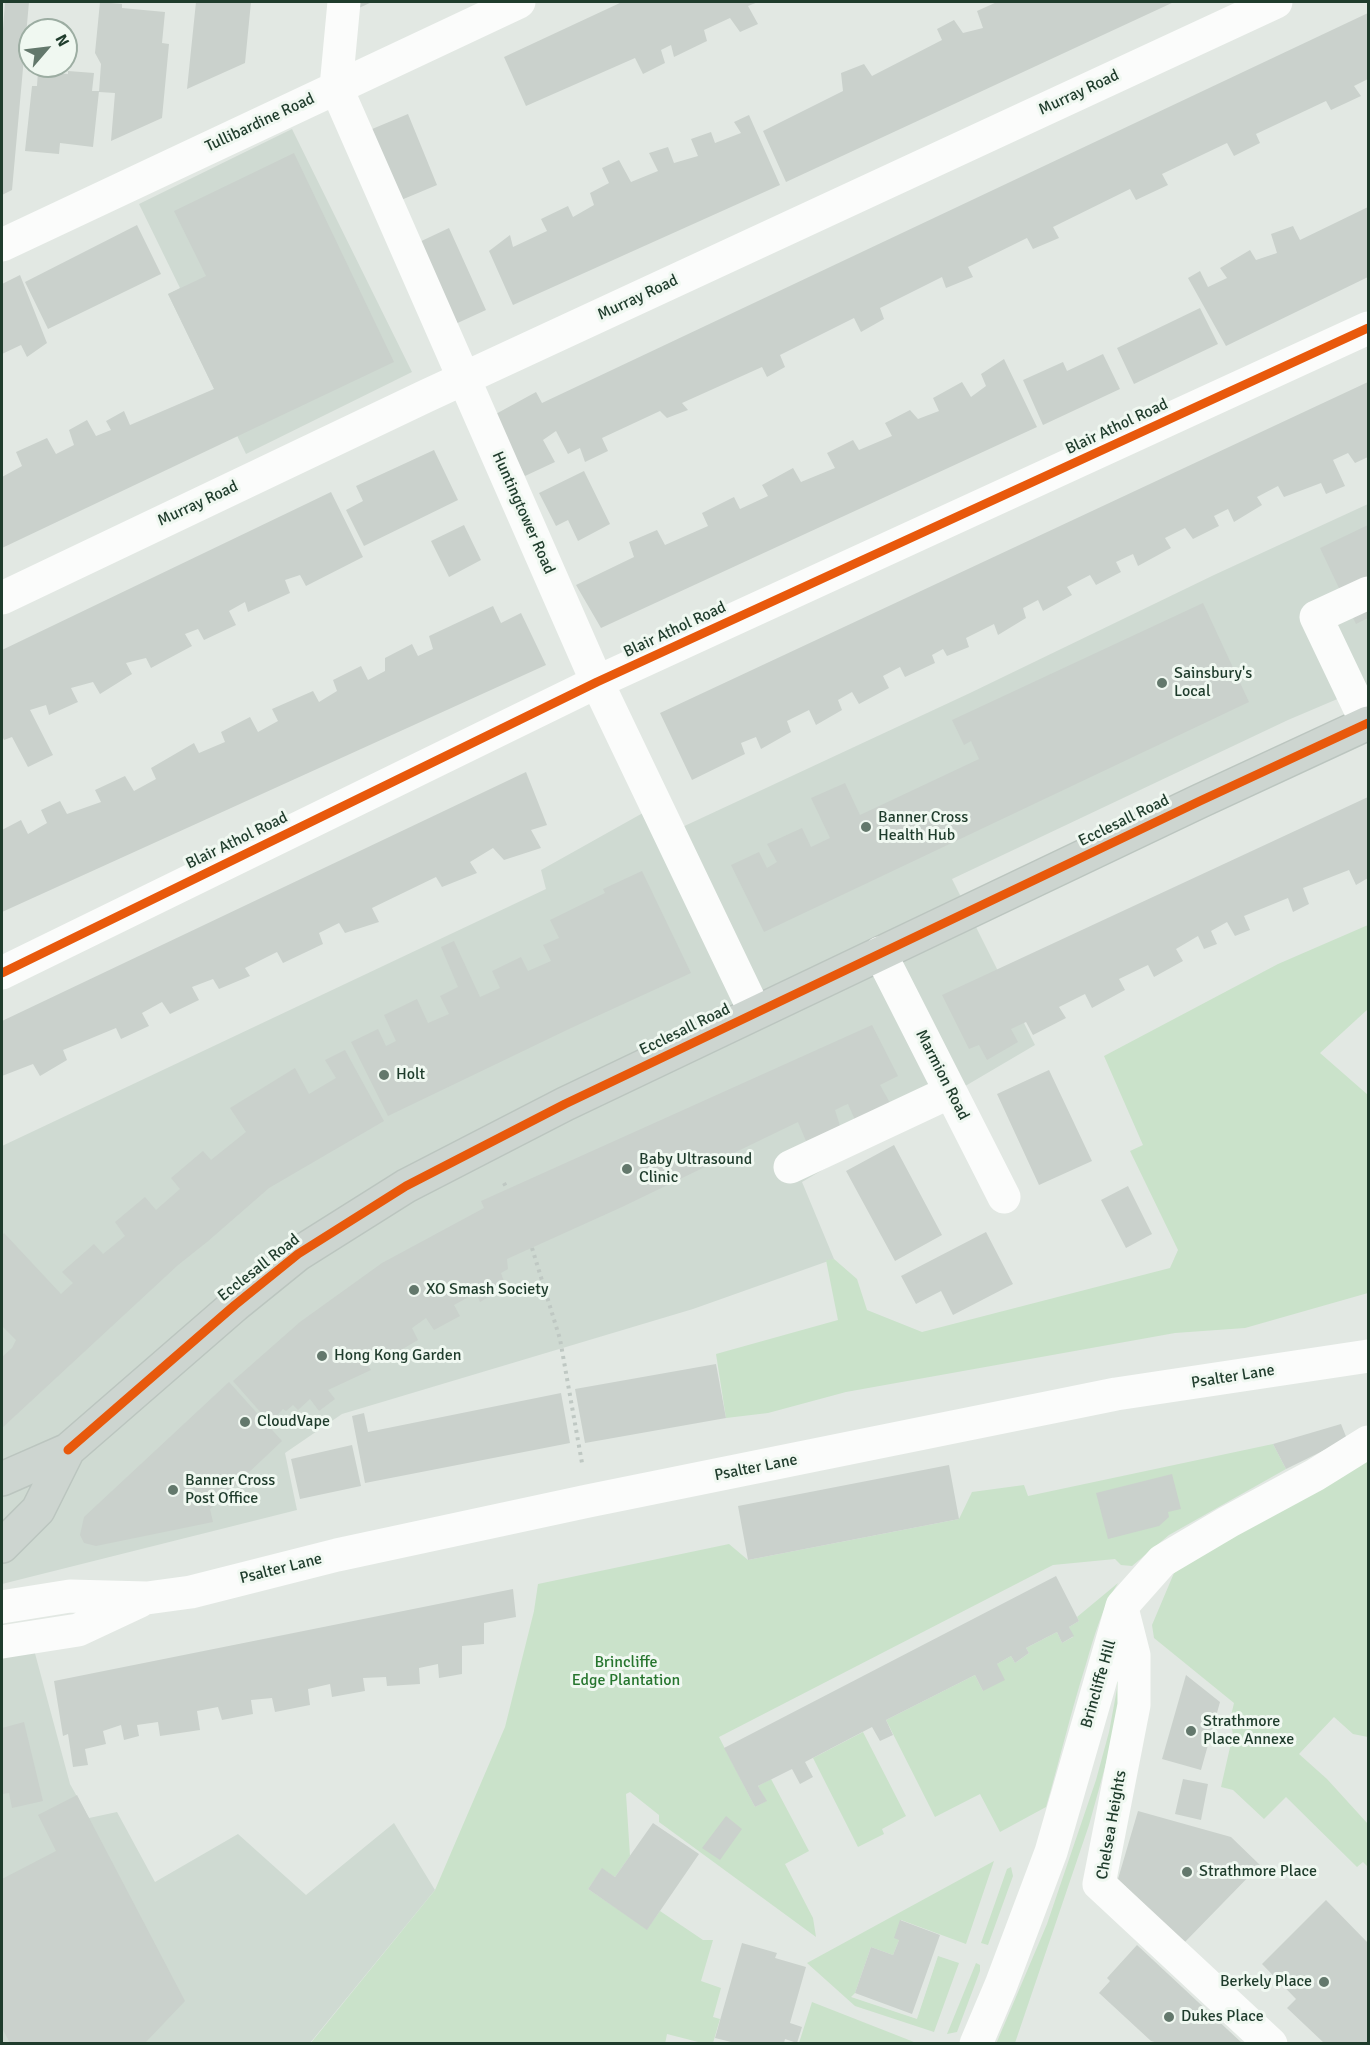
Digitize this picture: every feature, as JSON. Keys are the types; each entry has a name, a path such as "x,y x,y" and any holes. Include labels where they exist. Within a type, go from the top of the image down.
{"main road":[{"name":"Ecclesall Road","path":"2,1479 68,1450 235,1305 298,1254 366,1209 406,1186 549,1111 755,1012 1368,724"},
{"name":"Ecclesall Road","path":"2,1546 38,1510 68,1450"}],"street":[{"name":"Huntingtower Road","path":"344,2 336,87 597,682 755,1012"},
{"name":"Tullibardine Road","path":"2,246 519,2"},
{"name":"Murray Road","path":"2,598 464,379 1276,2"},
{"name":"Blair Athol Road","path":"2,973 597,682 1368,328"},
{"path":"1368,593 1316,617 1368,724"},
{"name":"Marmion Road","path":"880,953 1004,1197"},
{"path":"790,1167 950,1092"},
{"name":"Psalter Lane","path":"2,1607 70,1596 147,1598 191,1592 337,1555 588,1501 1116,1394 1368,1356"},
{"name":"Brincliffe Hill","path":"976,2043 1051,1852 1122,1606 1162,1561 1368,1442"},
{"name":"Psalter Lane","path":"2,1642 78,1630 147,1598"},
{"name":"Chelsea Heights","path":"1122,1606 1134,1655 1134,1705 1099,1884 1271,2043"}],"path":[{"path":"504,1183 507,1189"},
{"path":"532,1248 560,1339 588,1501"}],"shaded area":[{"path":"292,129 412,372 246,454 168,294 180,288 139,204"},
{"path":"1368,504 1368,686 1288,720 952,879 1035,1045 802,1182 834,1259 693,1309 342,1414 285,1453 297,1510 2,1584 2,1146 546,889 541,870 650,809 663,836"},
{"path":"29,1631 70,1784 89,1818 117,1812 155,1882 238,1834 306,1895 394,1823 435,1890 310,2043 2,2043 2,1640"}],"green space":[{"path":"1368,925 1368,1009 1320,1053 1368,1095 1368,1293 1245,1328 1175,1333 846,1392 768,1413 726,1418 716,1354 838,1320 826,1260 834,1259 857,1279 867,1310 922,1332 1170,1268 1178,1250 1130,1151 1143,1145 1104,1056 1278,964"},
{"name":"Brincliffe Edge Plantation","path":"1273,1444 1286,1469 1169,1535 1132,1566 1121,1565 1115,1559 1053,1565 719,1737 755,1807 766,1801 758,1786 771,1779 809,1851 785,1864 813,1918 816,1937 659,1822 659,1815 630,1792 626,1794 630,1856 615,1877 602,1869 588,1889 647,1929 660,1911 703,1940 713,1940 701,1981 721,1988 713,2017 720,2019 713,2043 702,2043 667,2034 665,2044 310,2044 435,1890 505,1727 534,1611 538,1584 729,1544 748,1560 959,1519 972,1492 1024,1485 1028,1496"},
{"path":"1368,1461 1368,1737 1353,1734 1334,1717 1299,1754 1327,1779 1368,1824 1368,1867 1363,1862 1357,1867 1286,1797 1264,1819 1233,1790 1221,1787 1233,1734 1230,1720 1234,1703 1154,1638 1152,1625 1174,1573 1230,1534"},
{"path":"1118,1583 1107,1602 1095,1633 1046,1807 1000,1832 980,1794 935,1817 886,1720 975,1675 983,1691 997,1664 1011,1656 1015,1663 1029,1653 1026,1648 1057,1632 1062,1643 1073,1637 1069,1627 1079,1621 1077,1617"},
{"path":"1127,1655 1113,1738 1089,1825 1015,2043 996,2044 1047,1924 1096,1780 1109,1732 1117,1689 1117,1666"},
{"path":"863,1732 906,1816 882,1829 884,1834 858,1847 813,1758"},
{"path":"994,1861 966,1944 901,1920 899,1940 893,1955 871,1947 855,1993 851,1997 917,2019 938,1956 959,1963 934,2032 855,2006 807,1963"},
{"path":"1011,1867 1013,1876 988,1945 981,1943 1007,1869"},
{"path":"976,1963 980,1965 980,1971 957,2032 947,2034"},
{"path":"812,2002 914,2042 918,2043 799,2043"}],"building":[{"path":"5,2 29,2 28,18 18,18 18,78 22,78 12,190 2,195 2,42"},
{"path":"100,2 122,4 122,8 165,12 162,43 169,44 162,118 111,141 115,93 99,92 101,64 95,53"},
{"path":"196,2 251,2 245,63 187,89"},
{"path":"351,2 372,2 350,12"},
{"path":"622,2 758,2 748,6 758,24 740,32 730,18 704,30 707,41 674,57 671,45 661,50 665,63 643,74 635,58 526,106 504,57"},
{"path":"997,2 1174,2 786,182 763,131 843,91 841,73 864,64 872,76 942,40 937,29 954,20 963,33 983,28 977,11"},
{"path":"1368,13 1368,79 1354,86 1361,96 1331,110 1326,101 1256,134 1260,143 1234,156 1227,143 1162,174 1168,185 1136,200 1130,189 1053,227 1059,238 1033,249 1027,238 968,267 973,277 946,288 942,277 880,308 884,319 861,332 854,318 780,355 785,367 767,377 762,367 682,403 688,410 667,418 660,411 602,438 608,451 585,462 580,448 568,454 556,431 543,440 555,462 525,476 494,415 536,392 542,403"},
{"path":"78,72 94,73 92,91 99,91 93,147 60,143 59,154 25,151 32,86 37,86 38,78 78,78"},
{"path":"408,114 437,185 394,203 365,132"},
{"path":"749,115 780,185 513,305 489,251 510,235 513,247 547,231 541,219 568,206 573,217 594,205 590,193 609,183 602,168 619,160 631,182 658,171 649,153 668,147 674,163 698,156 691,139 711,132 715,143 741,133 734,122"},
{"path":"294,153 394,362 2,548 2,477 22,466 16,452 47,438 56,454 74,445 69,430 87,420 96,436 111,430 106,421 124,411 130,425 214,389 168,294 206,276 174,211"},
{"path":"1368,207 1368,277 1226,346 1188,278 1200,271 1208,287 1227,278 1220,268 1250,250 1256,260 1277,253 1271,234 1293,226 1300,240"},
{"path":"137,225 161,274 48,329 25,282"},
{"path":"449,228 486,310 451,326 413,245"},
{"path":"20,275 47,343 27,357 21,345 2,354 2,284"},
{"path":"1200,308 1218,344 1134,384 1117,348"},
{"path":"1103,354 1120,389 1043,425 1023,380 1063,362 1067,371"},
{"path":"1004,359 1037,427 601,628 576,585 634,557 629,542 657,530 665,545 708,526 702,513 734,497 740,509 768,496 762,485 793,468 801,482 835,468 827,453 853,440 859,450 892,436 885,423 910,410 918,419 939,411 933,398 962,382 971,397 986,386 981,374"},
{"path":"1368,382 1368,457 1355,463 1348,453 1333,460 1345,486 1326,494 1321,483 1284,497 1278,486 1257,497 1262,505 1234,522 1228,509 1214,516 1219,526 1193,539 1185,528 1165,538 1171,548 1138,566 1133,554 1116,562 1121,572 1096,585 1090,575 1067,587 1072,595 1043,611 1038,600 1023,608 1026,618 998,635 994,624 966,638 969,647 947,656 943,649 932,655 935,663 905,677 900,667 883,676 889,688 859,704 852,692 838,700 842,710 816,725 809,710 787,721 791,732 761,749 756,737 741,743 745,754 692,780 660,713"},
{"path":"434,450 458,500 364,546 346,510 363,501 356,486"},
{"path":"584,471 610,524 578,541 568,520 556,526 539,493"},
{"path":"331,492 363,557 306,586 300,575 285,580 290,593 248,612 245,602 229,611 236,625 204,640 198,629 185,634 192,646 151,668 146,658 126,663 132,674 100,694 93,682 71,688 78,702 49,715 46,705 30,710 53,755 28,767 12,737 4,740 2,736 2,650"},
{"path":"464,525 481,560 449,577 431,541"},
{"path":"1368,525 1368,618 1356,624 1320,548"},
{"path":"1203,603 1249,702 764,932 731,865 759,852 767,868 777,862 767,844 802,828 811,847 830,838 811,798 845,783 860,815 979,759 971,741 964,745 952,720"},
{"path":"493,606 501,623 521,613 546,665 2,912 2,830 21,820 28,834 47,823 41,810 60,801 67,814 101,802 95,790 125,776 134,791 156,779 151,768 194,743 199,753 225,742 221,732 250,717 258,732 278,721 272,709 313,691 319,702 337,691 333,680 361,666 368,680 385,671 385,658 412,644 418,656 433,649 429,636"},
{"path":"526,772 547,825 531,830 541,848 504,860 493,848 470,862 477,873 442,887 436,877 372,908 379,922 345,933 339,923 319,933 323,944 283,963 277,952 245,968 250,976 219,989 213,979 192,987 199,1000 170,1014 162,1002 142,1013 149,1026 121,1039 116,1028 63,1050 67,1060 40,1076 33,1064 2,1076 2,1021"},
{"path":"1368,797 1368,878 1356,885 1349,870 1303,888 1309,904 1293,912 1288,898 1244,916 1250,930 1235,936 1227,922 1211,931 1217,944 1204,949 1198,936 1176,949 1183,961 1154,977 1148,965 1119,979 1125,990 1092,1008 1085,994 1059,1007 1066,1018 1033,1035 1026,1022 1011,1029 1018,1042 987,1060 979,1045 969,1049 942,995"},
{"path":"642,871 691,973 388,1116 351,1042 378,1029 386,1046 396,1041 384,1015 417,999 428,1023 449,1014 440,996 458,987 441,947 454,941 480,997 500,988 492,971 521,957 528,971 551,961 543,945 559,938 550,920 605,893 603,889"},
{"path":"872,1025 898,1076 880,1085 890,1103 855,1120 848,1104 843,1106 835,1110 840,1126 806,1141 798,1122 622,1207 507,1259 508,1269 501,1273 506,1287 480,1302 476,1293 454,1305 460,1316 434,1330 426,1318 412,1328 418,1340 382,1361 375,1352 364,1360 371,1370 328,1390 335,1399 319,1411 310,1399 298,1410 293,1405 286,1411 283,1409 270,1423 233,1381 300,1322 382,1263 484,1208 481,1201"},
{"path":"345,1050 384,1121 269,1188 178,1265 2,1428 2,1357 12,1348 16,1340 2,1326 2,1236 4,1233 61,1294 73,1283 62,1272 94,1244 103,1254 125,1236 115,1222 145,1197 156,1210 180,1189 171,1178 203,1151 211,1160 246,1132 230,1108 295,1068 309,1094 336,1078 325,1060"},
{"path":"1049,1070 1092,1161 1039,1185 997,1094"},
{"path":"894,1145 942,1235 895,1261 846,1171"},
{"path":"1128,1186 1152,1234 1126,1248 1101,1200"},
{"path":"986,1232 1013,1284 953,1315 941,1291 916,1304 901,1276"},
{"path":"716,1364 726,1418 585,1443 575,1389"},
{"path":"229,1382 282,1441 210,1509 213,1522 96,1546 84,1543 80,1535 84,1517"},
{"path":"561,1393 570,1443 365,1483 352,1416 364,1413 368,1432"},
{"path":"1341,1424 1347,1439 1286,1469 1273,1444"},
{"path":"352,1445 361,1486 300,1499 291,1459"},
{"path":"949,1465 959,1519 748,1560 738,1506"},
{"path":"1172,1474 1181,1509 1168,1512 1169,1517 1159,1526 1108,1539 1096,1493"},
{"path":"1056,1576 1079,1621 1069,1627 1074,1636 1062,1643 1057,1632 1026,1648 1029,1653 1015,1663 1011,1656 997,1664 1005,1680 983,1691 975,1675 886,1720 893,1735 880,1741 872,1727 805,1762 813,1777 800,1784 792,1769 758,1786 767,1801 755,1807 724,1748"},
{"path":"513,1589 516,1617 484,1623 484,1644 462,1646 462,1674 439,1678 438,1664 419,1668 420,1684 387,1686 386,1677 363,1678 365,1691 332,1697 330,1684 308,1689 310,1705 275,1712 272,1698 251,1700 253,1714 222,1720 218,1707 197,1711 200,1730 160,1736 158,1722 137,1725 139,1736 124,1740 121,1725 103,1731 106,1744 85,1749 88,1765 73,1767 68,1734 63,1736 54,1681"},
{"name":"Strathmore Place Annexe","path":"1186,1675 1220,1702 1201,1770 1162,1759"},
{"path":"24,1722 43,1801 12,1808 9,1793 2,1794 2,1728"},
{"path":"1183,1779 1208,1784 1201,1820 1175,1814"},
{"path":"77,1795 185,2001 145,2043 10,2043 2,2028 2,1879 56,1851 38,1815"},
{"name":"Strathmore Place","path":"1138,1811 1231,1837 1260,1865 1184,1943 1118,1879"},
{"path":"726,1816 742,1829 720,1860 702,1848"},
{"path":"653,1823 699,1854 647,1930 588,1889 602,1868 615,1877"},
{"name":"Berkely Place","path":"1326,1900 1368,1943 1368,2043 1324,2043 1287,2008 1296,1999 1262,1964"},
{"path":"900,1920 940,1935 912,2014 855,1993 871,1947 893,1955 899,1940 894,1938"},
{"path":"742,1943 777,1953 775,1958 806,1967 790,2023 802,2027 797,2043 785,2039 784,2043 735,2043 715,2038"},
{"name":"Dukes Place","path":"1137,1945 1242,2043 1158,2043 1151,2041 1099,1993 1110,1981 1107,1978"}],"cycle path":[{"path":"2,973 597,682 1368,328"},
{"path":"68,1450 235,1305 298,1254 406,1186 565,1104 1368,723"}],"place":[{"name":"Sainsbury's Local","path":"1162,683"},
{"name":"Banner Cross Health Hub","path":"866,827"},
{"name":"Holt","path":"384,1075"},
{"name":"Baby Ultrasound Clinic","path":"627,1169"},
{"name":"XO Smash Society","path":"414,1290"},
{"name":"Hong Kong Garden","path":"322,1356"},
{"name":"CloudVape","path":"245,1422"},
{"name":"Banner Cross Post Office","path":"173,1490"},
{"name":"Strathmore Place Annexe","path":"1191,1731"},
{"name":"Strathmore Place","path":"1187,1872"},
{"name":"Berkely Place","path":"1324,1982"},
{"name":"Dukes Place","path":"1169,2017"}]}
